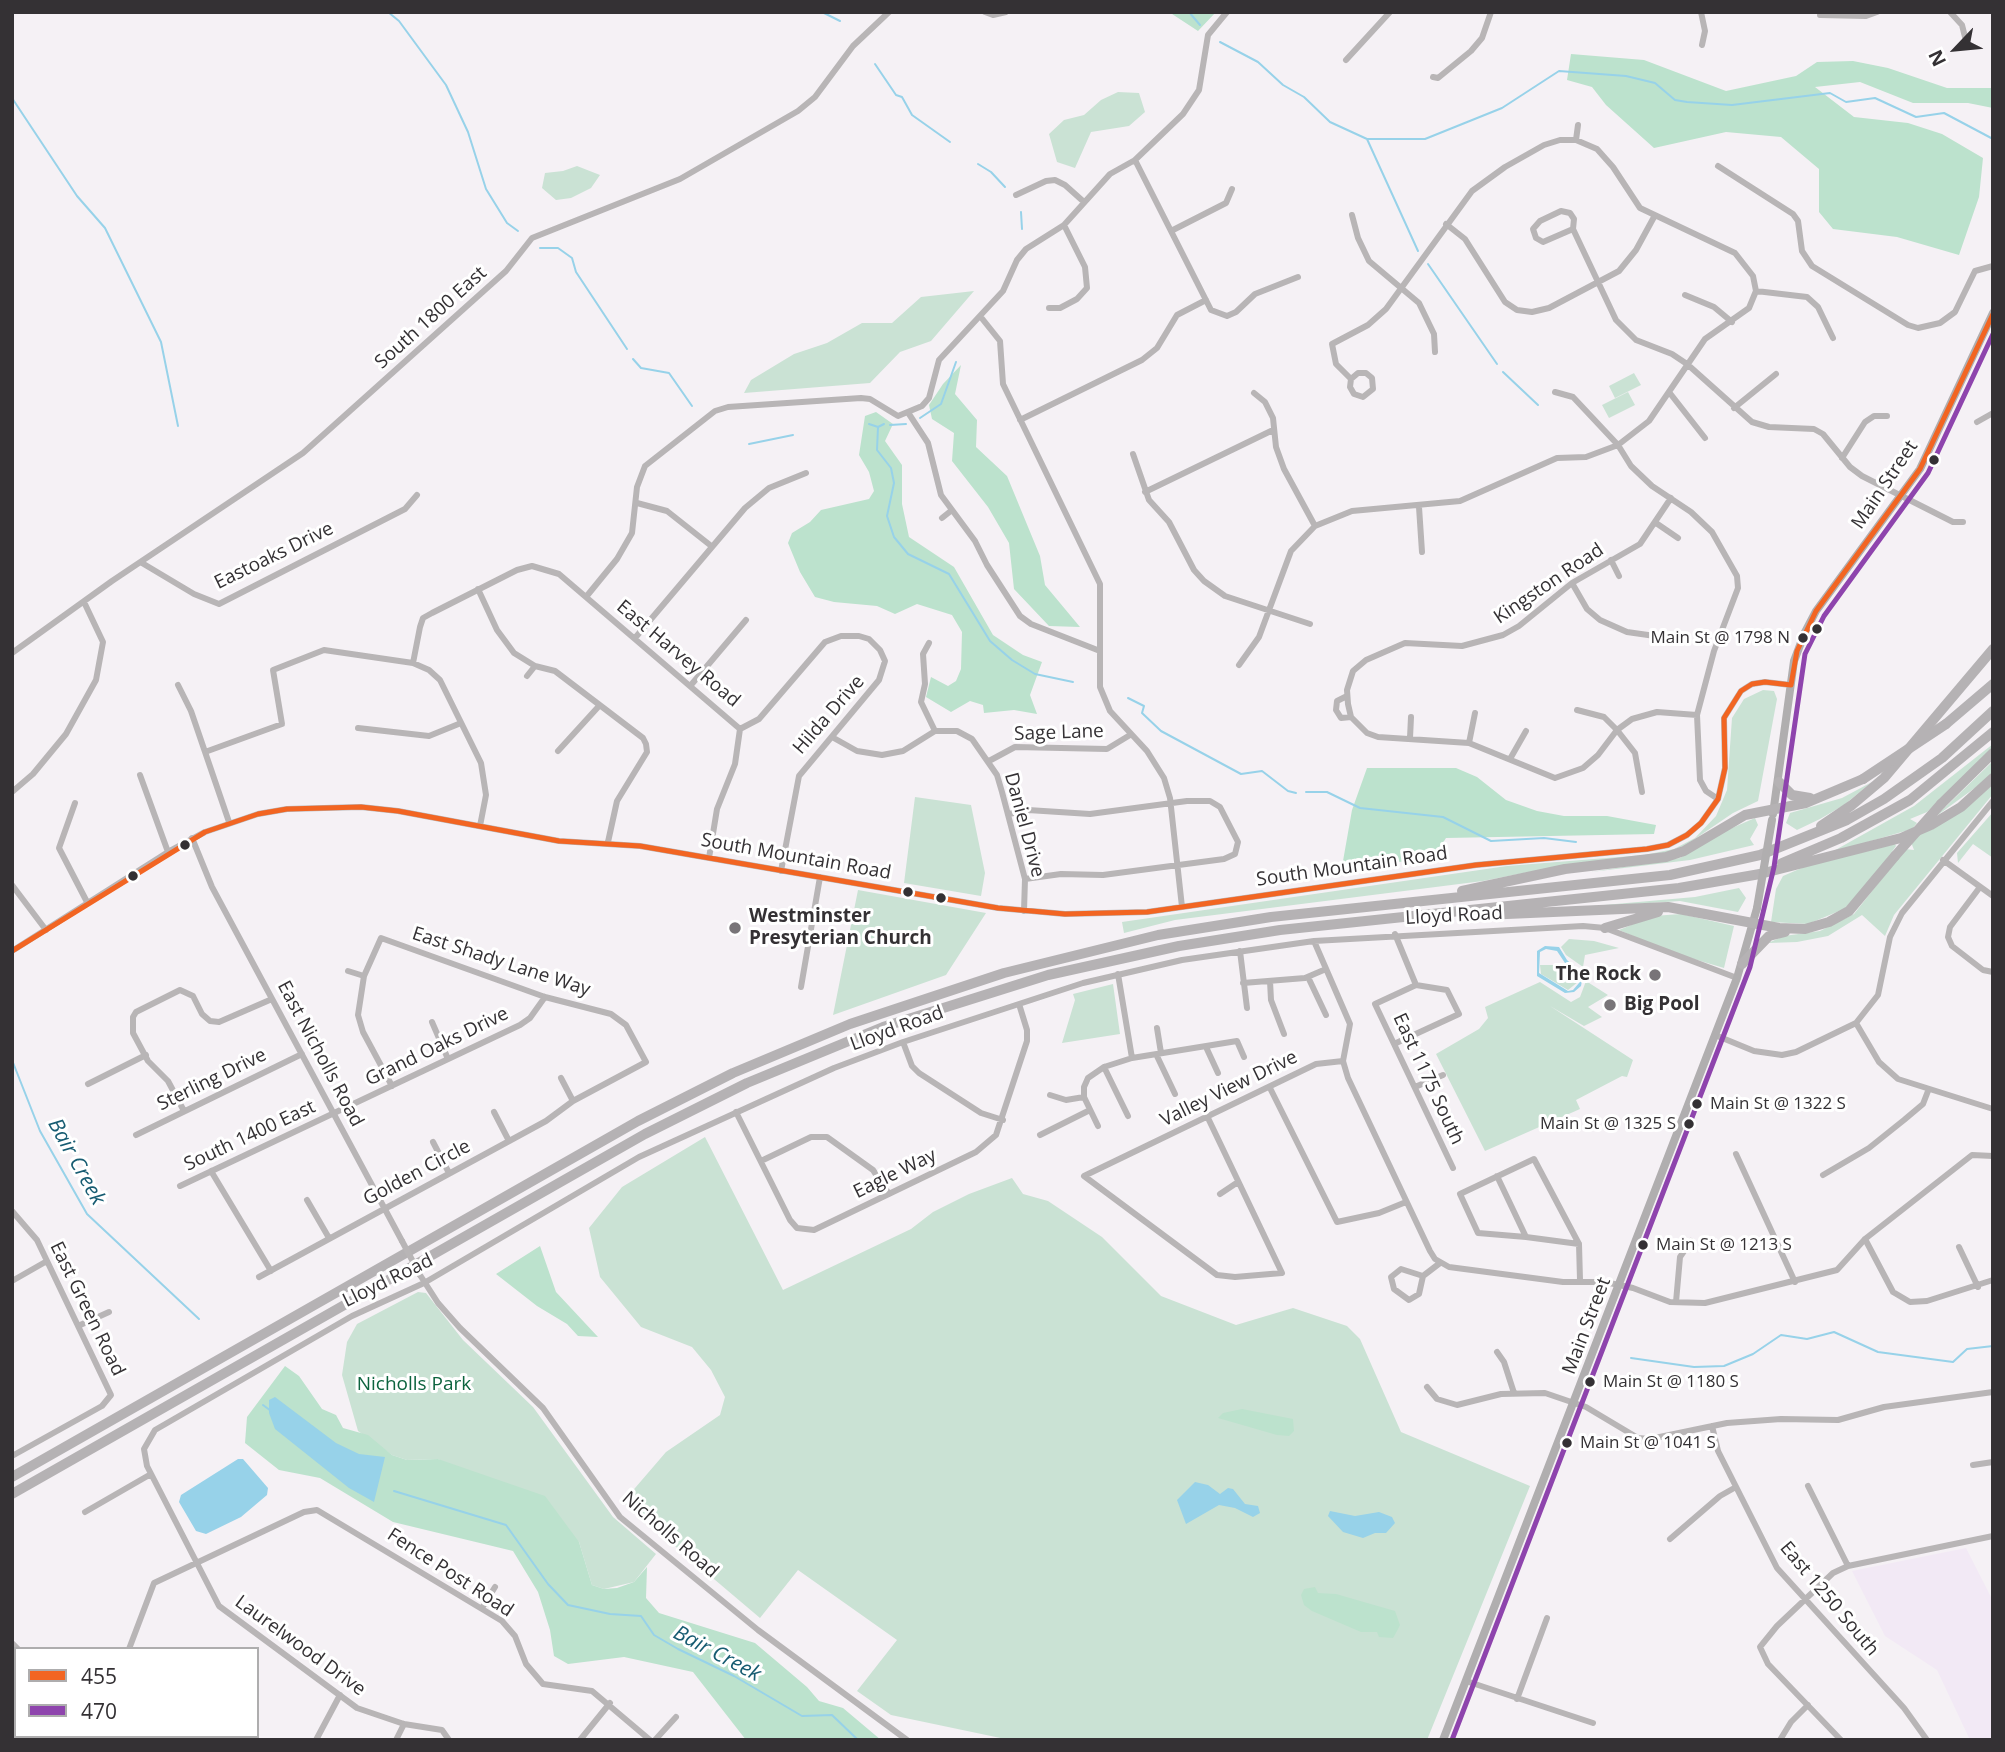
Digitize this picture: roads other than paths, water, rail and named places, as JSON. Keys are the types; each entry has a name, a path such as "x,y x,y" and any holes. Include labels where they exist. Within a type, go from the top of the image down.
{"highway":[{"path":"1739,860 1820,826 1874,788 1993,649"},
{"path":"1382,904 1565,869 1666,857 1689,848 1730,821 1821,797 1863,779 1946,724 1990,685"},
{"path":"12,1477 638,1121 797,1045 949,989 1101,948 1234,922 1670,875 1739,860 1802,840 1874,805 1941,758 1993,711"},
{"path":"1731,878 1810,853 1864,827 1930,785 1993,732"},
{"path":"1742,964 1769,936 1829,922 1849,911 1941,804 1993,753"},
{"path":"12,1494 661,1126 747,1083 829,1048 951,1004 1098,963 1256,933 1679,888 1731,878 1901,838 1931,825 1961,807 1993,778"},
{"path":"1779,782 1792,795 1801,799 1821,797"},
{"path":"1399,917 1675,908 1801,929"},
{"path":"1605,928 1675,908"}],"main road":[{"name":"Main Street","path":"1791,685 1797,651 1816,611 1920,470 1993,313"},
{"path":"1774,808 1791,685"},
{"name":"Main Street","path":"1443,1740 1742,964 1757,908 1774,808"}],"street":[{"name":"South 1800 East","path":"12,653 303,453 506,271 532,238 680,179 798,111 815,97 850,51 889,12"},
{"path":"985,12 993,15 1006,12"},
{"path":"586,597 625,547 632,533 637,487 645,466 715,411 728,407 862,398 877,402 891,414 909,414 929,398 939,360 1003,291 1017,260 1026,249 1064,225 1110,174 1135,160 1183,114 1199,90 1208,35 1227,12"},
{"path":"1346,60 1390,12"},
{"path":"1433,77 1437,78 1471,51 1482,38 1491,12"},
{"path":"1701,12 1705,18 1702,45"},
{"path":"1820,15 1866,16 1877,12"},
{"path":"1950,12 1962,25 1965,37"},
{"path":"1576,140 1578,125"},
{"path":"1239,666 1259,637 1291,551 1315,526 1347,512 1460,502 1557,458 1586,457 1618,445 1649,421 1705,339 1749,308 1756,290 1753,276 1735,253 1654,218 1640,208 1613,167 1597,149 1576,140 1560,140 1544,145 1505,167 1472,191 1386,309 1368,325 1332,344 1336,363 1350,379 1354,394 1363,397 1373,389 1372,378 1366,373 1358,373 1350,379"},
{"path":"1135,160 1211,310 1227,316 1236,312 1255,294 1298,277"},
{"path":"1718,166 1793,214 1798,221 1802,251 1812,267 1908,325 1918,328 1940,323 1955,312 1975,271 1993,265"},
{"path":"1016,195 1046,181 1055,180 1084,202"},
{"path":"1171,231 1226,203 1232,189"},
{"path":"1573,229 1543,242 1536,238 1534,229 1540,221 1561,211 1574,219 1573,229 1616,320 1636,340 1672,354 1687,364 1734,408 1762,425 1814,429 1823,434 1842,458 1863,476 1953,523 1964,522"},
{"path":"1352,215 1358,238 1369,261 1419,303 1434,334 1435,352"},
{"path":"1446,224 1465,239 1486,268 1496,291 1505,302 1517,310 1532,312 1549,308 1619,271 1636,250 1654,218"},
{"path":"1049,308 1060,308 1077,299 1087,288 1085,267 1064,225"},
{"path":"1756,290 1807,298 1818,307 1833,338"},
{"path":"1685,295 1714,307 1732,322"},
{"path":"1020,420 1142,360 1157,348 1177,315 1206,300"},
{"path":"980,316 1000,341 1003,384 1100,584 1098,673 1104,699 1117,722 1158,766 1170,803 1182,907"},
{"path":"1734,408 1776,374"},
{"path":"1555,392 1573,397 1618,445 1631,466 1652,486 1712,532 1737,576 1738,588 1714,651 1697,715 1700,780 1706,791 1718,799"},
{"path":"1670,392 1705,438"},
{"path":"1254,393 1265,402 1273,418 1273,430 1284,469 1315,526"},
{"path":"1977,422 1993,413"},
{"path":"909,414 928,443 937,487 975,541 1020,616 1031,624 1100,652"},
{"path":"1842,458 1865,422 1874,416 1887,416"},
{"path":"1145,492 1273,430"},
{"path":"1133,453 1145,492 1169,522 1194,570 1204,581 1225,596 1310,624"},
{"path":"635,638 710,545 757,497 784,479 806,473"},
{"name":"Eastoaks Drive","path":"142,564 194,594 219,604 405,509 417,495"},
{"name":"Kingston Road","path":"1351,717 1348,696 1353,671 1366,660 1405,643 1462,646 1494,639 1519,626 1572,583 1640,544 1671,498"},
{"path":"637,503 667,510 710,545"},
{"path":"1419,507 1422,552"},
{"path":"942,518 952,510"},
{"path":"1656,523 1678,538"},
{"path":"1611,560 1619,576"},
{"name":"East Harvey Road","path":"413,663 421,617 532,566 559,574 740,729 735,764 717,809 709,858"},
{"path":"1572,583 1587,609 1600,620 1627,632 1670,638 1680,635"},
{"path":"478,589 496,631 514,653 535,666 555,671 643,738 647,752 617,801 608,842"},
{"path":"12,792 33,774 66,734 96,680 103,642 84,602"},
{"path":"691,685 746,620"},
{"name":"Hilda Drive","path":"740,729 759,719 817,648 832,638 859,636 869,639 880,650 885,661 879,680 799,776 781,871"},
{"path":"832,737 857,751 882,755 903,751 935,731 921,702 925,684 923,654 929,643"},
{"path":"205,752 282,724 273,670 324,650 413,663 429,670 440,680 485,779 480,826"},
{"path":"527,677 535,666"},
{"name":"South Mountain Road","path":"12,951 192,838 229,822 287,809 361,807 559,841 608,842 1024,911 1112,914 1182,907 1476,865 1668,845 1701,823 1718,799 1725,768 1724,718 1731,703 1752,684 1765,682 1791,685"},
{"path":"178,685 191,711 229,822"},
{"path":"1348,696 1337,701 1336,710 1341,718 1351,717 1367,733 1378,737 1468,743 1534,772 1555,778 1583,768 1598,755 1617,730 1632,719 1657,712 1697,715"},
{"path":"558,751 599,706"},
{"path":"1577,709 1604,717 1617,730 1634,753 1642,792"},
{"path":"1468,743 1475,713"},
{"path":"1410,738 1411,717"},
{"path":"358,728 429,736 461,723"},
{"name":"Daniel Drive","path":"935,731 957,731 972,739 997,775 1025,879 1024,911"},
{"path":"1510,760 1526,731"},
{"name":"Sage Lane","path":"989,761 1015,747 1107,749 1130,735"},
{"path":"140,775 168,852"},
{"path":"1009,814 1028,810 1090,814 1170,803 1210,801 1220,807 1238,842 1235,854 1224,859 1103,875 1061,874 1025,879"},
{"path":"1715,1035 1754,1051 1782,1055 1796,1052 1856,1023 1878,995 1895,925 1943,860 1993,801"},
{"path":"75,803 59,848 87,902"},
{"name":"East Nicholls Road","path":"192,838 212,887 424,1283"},
{"path":"1943,860 1993,897"},
{"path":"801,987 820,877"},
{"path":"12,885 46,930"},
{"path":"1980,887 1950,927 1948,937 1952,946 1983,970 1993,972"},
{"name":"Lloyd Road","path":"151,1475 143,1456 145,1443 155,1430 352,1316 424,1283 639,1157 736,1112 903,1042 1019,1004 1118,974 1240,951 1395,934 1605,928 1737,978"},
{"path":"1394,1044 1459,1014 1447,990 1416,985 1395,934"},
{"name":"East Shady Lane Way","path":"364,976 381,938 544,998 601,1011 620,1019 646,1062 587,1093"},
{"path":"1314,941 1346,1009 1350,1024 1343,1061 1348,1078 1430,1251 1440,1263 1449,1267 1563,1282 1580,1280 1619,1285 1676,1302 1705,1303 1837,1270 1866,1239 1972,1155 1989,1155"},
{"path":"1240,951 1247,1008"},
{"path":"1243,984 1308,977 1326,969"},
{"path":"348,971 364,976 358,1015 363,1032 392,1086"},
{"path":"1118,974 1132,1058"},
{"path":"1308,977 1326,1015"},
{"path":"1270,981 1271,1000 1284,1034"},
{"name":"East 1175 South","path":"1416,985 1374,1004 1453,1168"},
{"path":"184,1111 169,1081 146,1055 133,1033 133,1017 144,1005 174,991 188,991 202,1014 210,1021 219,1022 272,999"},
{"name":"Grand Oaks Drive","path":"334,1114 520,1026 530,1018 544,998"},
{"name":"Eagle Way","path":"736,1112 790,1220 805,1231 814,1230 987,1145 996,1136 1027,1041 1027,1030 1019,1004"},
{"path":"432,1022 448,1059"},
{"path":"1856,1023 1879,1062 1898,1079 1993,1109"},
{"path":"1157,1028 1158,1054 1175,1094"},
{"path":"1098,1126 1084,1097 1088,1078 1104,1066 1132,1058 1237,1041 1244,1056"},
{"path":"903,1042 912,1066 919,1073 981,1113 1003,1120"},
{"path":"1206,1047 1218,1073"},
{"name":"Sterling Drive","path":"136,1135 302,1054"},
{"path":"88,1084 146,1055"},
{"name":"Valley View Drive","path":"1238,1182 1282,1273 1235,1278 1217,1275 1084,1177 1316,1064 1343,1061"},
{"path":"1104,1066 1128,1116"},
{"path":"1415,1087 1443,1074"},
{"path":"561,1077 573,1101"},
{"path":"1270,1088 1337,1222 1379,1213 1406,1202"},
{"path":"1823,1175 1869,1148 1904,1121 1923,1104 1928,1090"},
{"name":"Golden Circle","path":"259,1278 546,1121 587,1093"},
{"path":"1050,1095 1066,1100 1084,1097"},
{"path":"1040,1135 1090,1110"},
{"path":"494,1112 509,1141"},
{"name":"South 1400 East","path":"180,1186 334,1114"},
{"path":"1208,1118 1238,1182 1220,1194"},
{"path":"761,1161 811,1137 827,1137 873,1170 889,1194"},
{"path":"433,1142 449,1173"},
{"path":"1736,1154 1795,1282"},
{"path":"1579,1244 1478,1233 1460,1194 1534,1159 1579,1244 1580,1280"},
{"path":"211,1171 271,1271"},
{"path":"1497,1176 1526,1237"},
{"path":"307,1200 329,1238"},
{"name":"East Green Road","path":"12,1211 37,1240 111,1395 109,1400 12,1456"},
{"path":"1866,1239 1893,1292 1910,1302 1927,1301 1978,1287 1993,1280"},
{"path":"1676,1302 1680,1257 1691,1241"},
{"path":"1959,1247 1978,1287"},
{"path":"12,1281 47,1261"},
{"path":"1423,1276 1397,1270 1391,1277 1392,1283 1409,1300 1419,1294 1423,1276 1440,1263"},
{"name":"Nicholls Road","path":"424,1283 460,1328 543,1408 620,1517 750,1624 906,1740"},
{"path":"78,1326 109,1312"},
{"path":"1497,1352 1504,1362 1514,1393"},
{"path":"1427,1387 1437,1399 1447,1404 1514,1393 1545,1393 1575,1403 1638,1437 1665,1437 1712,1426 1781,1419 1838,1420 1884,1407 1993,1392"},
{"name":"East 1250 South","path":"1712,1426 1718,1451 1767,1552 1805,1599 1904,1708 1927,1740"},
{"path":"1973,1465 1993,1462"},
{"path":"85,1512 151,1475 196,1563 154,1583 131,1647"},
{"path":"1808,1486 1848,1566"},
{"path":"1670,1539 1720,1496 1736,1488"},
{"name":"Fence Post Road","path":"196,1563 304,1512 317,1510 502,1621 515,1636 526,1664 542,1684 593,1691 652,1740"},
{"path":"1841,1740 1768,1664 1760,1647 1833,1573 1848,1566 1993,1536"},
{"name":"Laurelwood Drive","path":"196,1563 219,1606 340,1695 370,1714 404,1724 442,1730 448,1739"},
{"path":"482,1608 495,1587"},
{"path":"1517,1699 1547,1618"},
{"path":"1466,1681 1593,1723"},
{"path":"316,1740 340,1695"},
{"path":"580,1740 610,1703"},
{"path":"1780,1740 1808,1705"},
{"path":"652,1740 676,1717"},
{"path":"396,1740 404,1724"}],"water":[{"path":"1545,946 1559,947 1567,960 1583,975 1581,986 1574,992 1565,993 1537,976 1537,951","holes":["1546,949 1557,951 1565,963 1578,974 1579,983 1573,990 1568,991 1539,973 1540,952"]},
{"path":"275,1397 336,1443 359,1454 385,1457 374,1502 349,1488 275,1429 269,1413 269,1400"},
{"path":"238,1459 243,1459 268,1488 267,1495 241,1517 206,1534 196,1531 179,1502 181,1495"},
{"path":"1195,1482 1208,1485 1220,1494 1228,1488 1233,1489 1245,1504 1258,1506 1260,1513 1253,1517 1235,1508 1219,1505 1186,1524 1177,1500"},
{"path":"1330,1511 1355,1516 1379,1512 1392,1517 1395,1523 1386,1533 1375,1533 1363,1538 1343,1532 1328,1516"}],"waterway":[{"path":"388,12 399,21 446,85 468,132 486,189 507,223 518,231"},
{"path":"822,12 840,21"},
{"path":"1189,12 1200,25"},
{"path":"1220,42 1258,62 1283,85 1304,97 1330,122 1367,139 1418,251"},
{"path":"875,64 896,95 902,97 912,115 950,142"},
{"path":"1367,139 1425,139 1502,108 1559,71 1626,76 1655,83 1675,100 1687,102 1732,105 1830,93 1846,102 1875,98 1916,117 1944,113 1993,139"},
{"path":"12,98 77,196 105,228 161,342 178,426"},
{"path":"978,164 991,172 1005,187"},
{"path":"1021,212 1022,229"},
{"path":"540,248 558,248 572,258 576,272 627,349"},
{"path":"1428,264 1497,364"},
{"path":"633,359 641,368 669,373 692,406"},
{"path":"920,418 941,404 956,362"},
{"path":"1503,372 1538,405"},
{"path":"869,424 878,427"},
{"path":"884,424 878,427 877,450 891,468 894,483 887,516 894,537 908,554 949,574 990,641 1012,660 1035,674 1073,682"},
{"path":"890,425 906,424"},
{"path":"749,444 793,435"},
{"path":"1128,698 1144,706 1142,713 1161,731 1241,774 1262,771 1288,791 1296,793"},
{"path":"1306,792 1327,792 1360,808 1443,817 1491,841 1544,838 1576,842"},
{"name":"Bair Creek","path":"12,1060 40,1131 87,1214 199,1319"},
{"path":"1631,1358 1694,1367 1724,1366 1753,1354 1781,1335 1807,1339 1834,1332 1878,1352 1953,1362 1967,1349 1993,1346"},
{"name":"Bair Creek","path":"263,1405 271,1411"},
{"name":"Bair Creek","path":"394,1491 506,1525 548,1584 568,1605 610,1614 641,1616 654,1635 678,1649 734,1676 802,1716 832,1715 858,1740"}],"place":[{"name":"Main St @ 1798 N","path":"1803,638"},
{"name":"Westminster Presyterian Church","path":"735,928"},
{"name":"The Rock","path":"1655,975"},
{"name":"Big Pool","path":"1610,1005"},
{"name":"Main St @ 1322 S","path":"1697,1104"},
{"name":"Main St @ 1325 S","path":"1689,1124"},
{"name":"Main St @ 1213 S","path":"1643,1245"},
{"name":"Main St @ 1180 S","path":"1590,1382"},
{"name":"Main St @ 1041 S","path":"1567,1443"}],"park label":[{"name":"Nicholls Park","path":"414,1385"}]}
